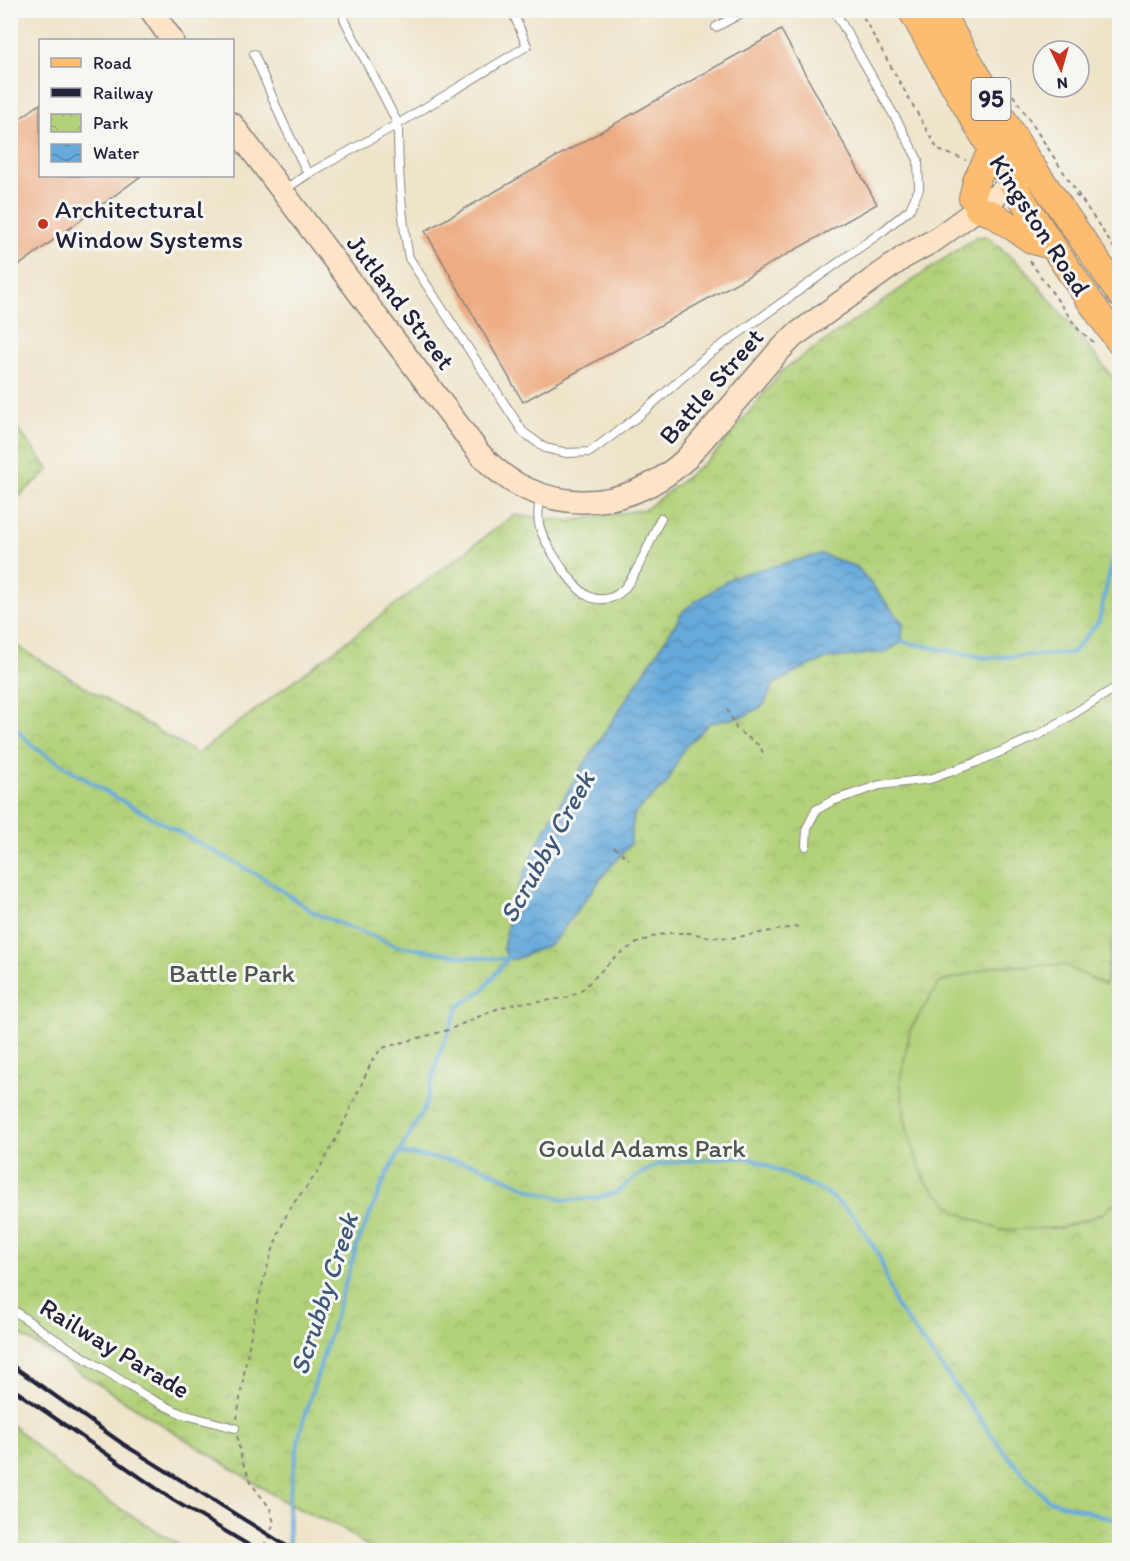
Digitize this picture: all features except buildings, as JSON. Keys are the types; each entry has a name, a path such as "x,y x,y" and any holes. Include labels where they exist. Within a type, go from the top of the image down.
{"main road":[{"name":"Kingston Road","path":"911,10 998,170 1051,246 1112,353"},
{"name":"Kingston Road","path":"939,10 1030,164 1119,294"},
{"path":"998,170 976,181 975,204 1033,241 1051,246"}],"street":[{"path":"151,10 171,39"},
{"name":"Jutland Street","path":"234,127 480,454 505,478 541,495"},
{"path":"998,170 1030,164"},
{"name":"Battle Street","path":"541,495 572,501 607,500 636,492 658,481 686,459 794,336 904,257 935,240 975,204"}],"lane":[{"path":"282,192 308,174 398,124 527,46 512,10"},
{"path":"716,27 747,10"},
{"path":"344,19 398,124 404,232 409,258 523,432 544,448 567,453 590,452 641,414 708,355 884,231 910,209 919,189 918,160 834,10"},
{"path":"254,54 308,174"},
{"path":"541,495 538,516 542,532 575,584 594,599 612,598 624,590 661,518"},
{"path":"806,846 807,828 816,810 832,801 880,785 930,779 977,762 1039,735 1119,685"},
{"name":"Railway Parade","path":"10,1308 147,1397 182,1414 235,1428"}],"path":[{"path":"859,10 938,150 966,159 969,165 998,170"},
{"path":"1011,93 1082,200"},
{"path":"1029,260 1078,329 1090,341 1112,353 1119,369"},
{"path":"727,709 737,730 760,746 763,753"},
{"path":"614,847 629,860"},
{"path":"261,1551 274,1523 270,1508 253,1486 242,1461 235,1428 255,1314 284,1221 294,1200 316,1176 373,1059 382,1048 448,1030 499,1008 518,1003 570,997 584,988 616,956 635,944 655,936 691,933 732,938 799,926"}],"green space":[{"path":"986,236 1026,270 1119,385 1119,1550 372,1550 342,1528 288,1504 11,1329 10,642 197,754 514,515 570,521 646,509 714,455 783,370 976,237"},
{"path":"11,420 49,470 10,503"},
{"path":"1119,929 1119,1199 1102,1214 1060,1228 1000,1230 957,1212 925,1181 907,1130 900,1082 910,1030 939,983 996,966 1065,965 1105,985 1112,939"},
{"path":"11,1424 74,1480 187,1550 11,1550"}],"water":[{"path":"821,554 857,567 903,623 902,642 886,652 826,659 797,671 773,685 764,705 745,716 710,723 684,748 667,783 634,814 630,845 606,872 553,943 517,959 508,959 503,948 513,900 539,840 576,777 685,609 734,576"}],"waterway":[{"name":"Scrubby Creek","path":"899,641 987,658 1072,653 1099,621 1120,526"},
{"path":"10,723 34,747 113,796 265,879 316,914 394,945 467,957 508,959"},
{"name":"Scrubby Creek","path":"289,1550 288,1504 300,1432 357,1245 386,1176 425,1107 439,1055 459,1006 483,990 509,957"},
{"path":"399,1153 475,1164 534,1191 567,1200 597,1198 616,1193 635,1177 659,1164 731,1157 751,1158 827,1193 854,1216 879,1255 895,1304 1005,1453 1028,1479 1048,1500 1120,1521"}],"railway":[{"path":"10,1364 123,1444 293,1550"},
{"path":"10,1387 173,1500 257,1550"}],"place":[{"name":"Architectural Window Systems","path":"43,224"}],"park label":[{"name":"Battle Park","path":"232,973"},
{"name":"Gould Adams Park","path":"642,1148"}]}
